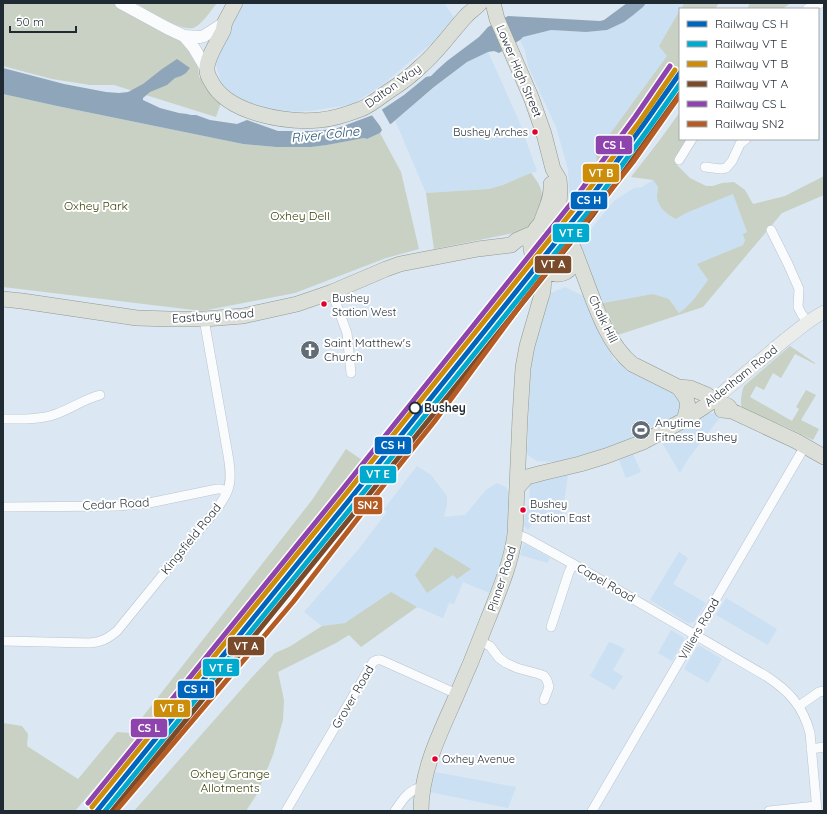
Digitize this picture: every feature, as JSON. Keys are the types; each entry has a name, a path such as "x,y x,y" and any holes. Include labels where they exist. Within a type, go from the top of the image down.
{"main road":[{"path":"207,70 213,51 235,3"},
{"name":"Lower High Street","path":"493,3 497,19 531,97 544,134 553,169 558,179 560,190 559,204 561,216 565,225"},
{"name":"Lower High Street","path":"477,6 497,19"},
{"name":"Dalton Way","path":"207,70 214,87 219,94 229,101 248,110 270,117 293,120 321,120 334,117 362,108 382,96 421,67 468,14 477,6"},
{"name":"Lower High Street","path":"537,228 549,205 552,191 551,180 553,169"},
{"path":"511,245 516,250 537,262 548,271 556,275 563,273 571,267 576,254 565,225 555,220 537,228 530,243 531,252 537,262"},
{"name":"Eastbury Road","path":"3,299 22,300 136,318 204,319 244,316 297,304 332,292 406,262 478,249 511,245 537,228"},
{"name":"Chalk Hill","path":"576,254 608,335 626,359 638,368 678,387 690,388 707,395 710,403 725,411 732,411 805,446 824,457"},
{"name":"Pinner Road","path":"421,811 423,787 427,770 438,739 504,580 512,552 515,534 518,487 523,368 532,324 543,291 544,277 537,262"},
{"path":"543,291 555,283 569,280 587,285"},
{"name":"Aldenham Road","path":"518,487 527,477 606,456 643,442 684,420 710,403 807,322 824,312"},
{"path":"678,387 685,394 688,405 684,420"},
{"path":"519,460 542,473"}],"street":[{"path":"121,3 166,28 184,36 204,36 226,22"},
{"path":"809,8 821,3"},
{"path":"184,36 194,48 207,70"},
{"path":"679,160 691,140"},
{"path":"705,167 720,169 726,168 732,161 740,144 745,140"},
{"path":"771,230 788,264 798,289 798,307 807,322"},
{"path":"332,292 347,333 351,373"},
{"name":"Kingsfield Road","path":"3,641 89,643 103,641 110,637 117,631 219,506 227,492 230,471 204,319"},
{"path":"3,419 39,418 56,415 92,397 100,395"},
{"name":"Villiers Road","path":"592,811 805,446"},
{"name":"Cedar Road","path":"3,507 129,505 150,503 217,489 227,492"},
{"name":"Capel Road","path":"515,534 526,538 573,564 775,682 783,689 799,706 807,722 810,733 817,809"},
{"path":"551,627 573,564"},
{"path":"479,641 490,646 499,658 506,663 544,676 549,687 544,700"},
{"name":"Grover Road","path":"286,811 375,660 381,660 457,694"},
{"path":"799,706 820,692 824,691"},
{"path":"811,749 824,747"},
{"path":"395,811 404,797 413,790 423,787"},
{"path":"769,811 817,809"}],"shaded area":[{"path":"243,3 444,3 457,22 382,85 353,104 311,111 281,112 243,102 223,88 215,62"},
{"path":"646,3 684,3 679,8 668,56 596,153 598,182 571,219 568,169 556,127 528,66 525,50 520,40 523,37 551,30 586,32 607,30 643,7"},
{"path":"488,52 519,121 537,171 489,189 426,193 395,120 467,62"},
{"path":"653,180 658,187 657,197 659,203 666,213 676,219 686,213 733,194 747,232 743,245 698,264 708,280 696,297 679,313 669,299 653,294 603,303 577,246 614,201 634,188 642,187"},
{"path":"565,287 583,296 614,360 673,393 681,404 678,414 674,418 619,447 563,462 537,461 529,456 527,452 531,354 542,309 551,293"},
{"path":"708,413 721,416 688,459 680,473 661,441"},
{"path":"633,454 641,472 626,478 619,460"},
{"path":"417,466 431,475 447,496 444,517 465,515 486,490 497,483 506,487 510,495 510,509 506,541 502,559 490,593 463,582 454,604 449,603 443,618 417,607 391,593 345,623 322,626 304,612 358,550 387,512 384,509"},
{"path":"568,475 562,516 530,513 530,518 534,520 528,530 524,525 526,509 529,505 530,485"},
{"path":"525,544 550,558 548,563 520,555 523,545"},
{"path":"679,552 688,558 673,584 706,603 694,622 688,623 650,600"},
{"path":"726,598 777,629 768,645 716,615"},
{"path":"671,630 684,638 672,661 658,653"},
{"path":"609,642 625,649 613,670 623,676 614,690 590,676"},
{"path":"700,646 722,659 708,683 684,669 697,647"},
{"path":"435,772 516,787 508,808 430,792"}],"green space":[{"path":"3,3 113,3 178,39 197,56 199,77 222,100 216,117 114,85 90,85 52,79 3,66"},
{"path":"136,3 217,3 196,27 187,28 172,23"},
{"path":"684,3 719,3 716,8 682,8"},
{"path":"750,3 791,3 784,8 748,8"},
{"path":"679,12 679,68 598,178 596,153 667,56 659,46"},
{"name":"Oxhey Park","path":"3,94 243,144 276,147 311,147 364,138 367,139 380,133 401,172 419,249 386,258 295,293 202,311 3,287"},
{"path":"679,113 679,140 686,140 675,163 690,178 706,186 734,182 745,190 753,204 785,196 824,176 824,195 782,213 703,307 618,335 603,303 653,294 669,299 679,313 692,302 708,280 697,264 743,245 745,240 743,234 747,232 733,194 686,213 676,219 661,208 657,197 658,187 653,180 631,177"},
{"path":"531,173 540,187 542,199 539,212 528,228 523,231 434,249 426,193 489,189 503,185"},
{"path":"790,346 815,364 795,354 781,378 773,373 764,390 756,386 750,397 792,421 799,409 796,407 806,390 816,395 801,420 819,429 813,440 743,409 741,404 744,386"},
{"path":"346,449 362,460 336,497 189,677 75,811 3,811 3,723 22,726 28,734 27,746 78,779 117,732 130,733 312,500"},
{"path":"435,547 471,569 457,579 453,575 427,593 415,575"},
{"name":"Oxhey Grange Allotments","path":"391,592 417,607 361,647 349,635 278,672 284,700 283,720 273,755 257,794 246,811 134,811 275,653 289,647 322,626 345,623"}],"water":[{"name":"River Colne","path":"627,3 646,3 624,22 607,30 586,32 551,30 523,37 499,53 494,51 488,52 467,62 434,87 380,133 367,139 364,138 327,145 311,147 276,147 243,144 3,94 3,68 64,84 119,93 128,92 143,84 177,59 190,68 186,73 175,78 167,85 150,92 143,98 143,100 160,108 179,113 196,115 210,120 237,124 247,120 278,131 335,129 373,115 386,107 426,77 431,76 447,61 479,37 488,27 508,16 600,21 604,20"}],"pier":[{"path":"381,108 391,126 383,132 371,114"}],"transit line":[{"path":"88,803 341,491 573,201 635,117 670,66"},
{"path":"92,807 578,204 640,121 675,70"},
{"path":"97,811 583,208 679,74"},
{"path":"105,811 355,503 588,212 679,85"},
{"path":"112,811 359,507 592,216 679,95"}],"rail line":[{"name":"SN2","path":"116,811 293,602 434,422 525,299 633,162 679,96"}],"place":[{"name":"Bushey Arches","path":"535,132"},
{"name":"Bushey Station West","path":"324,304"},
{"name":"Saint Matthew's Church","path":"310,350"},
{"name":"Bushey","path":"415,408"},
{"name":"Anytime Fitness Bushey","path":"641,430"},
{"name":"Bushey Station East","path":"523,510"},
{"name":"Oxhey Avenue","path":"435,759"}],"park label":[{"name":"Oxhey Dell","path":"300,216"}]}
